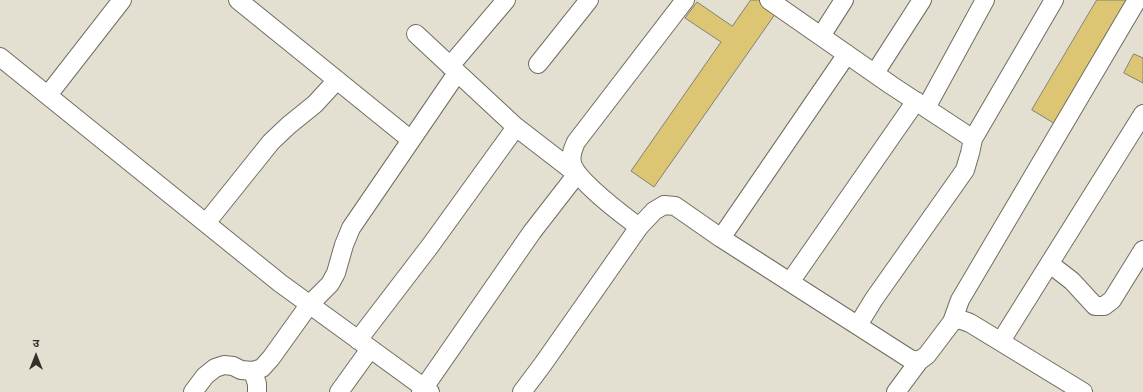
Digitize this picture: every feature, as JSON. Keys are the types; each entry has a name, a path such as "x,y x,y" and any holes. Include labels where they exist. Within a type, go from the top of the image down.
{"street":[{"path":"48,95 122,0"},
{"path":"238,0 411,140"},
{"path":"193,392 206,376 215,368 224,365 233,366 241,370 253,371 262,368 271,358 310,305 330,284 336,273 344,245 351,228 411,140 454,69 506,0"},
{"path":"538,64 589,0"},
{"path":"577,174 572,165 571,155 576,142 685,0"},
{"path":"769,0 973,139"},
{"path":"821,36 844,0"},
{"path":"875,73 922,0"},
{"path":"790,282 921,104 986,0"},
{"path":"858,325 874,299 965,170 973,139 1054,0"},
{"path":"896,392 919,361 927,355 952,322 960,300 1138,0"},
{"path":"416,34 516,128 577,174 615,210 639,227"},
{"path":"721,238 847,54"},
{"path":"0,57 280,283 364,344 425,391 532,232 577,174"},
{"path":"206,223 271,142 314,104 337,80"},
{"path":"1001,342 1143,114"},
{"path":"339,392 364,344 430,246 516,128"},
{"path":"522,392 639,227 654,211 664,205 675,206 721,238 910,359 919,361"},
{"path":"1050,264 1072,281 1095,306 1104,306 1112,300 1143,250"},
{"path":"952,322 959,319 970,323 1072,389"},
{"path":"253,371 257,384 257,392"}],"building":[{"path":"751,0 763,0 778,10 654,187 631,171 721,42 685,18 697,2 732,26"},
{"path":"1097,0 1131,0 1057,125 1032,110"},
{"path":"1134,54 1143,58 1143,83 1124,73"}]}
